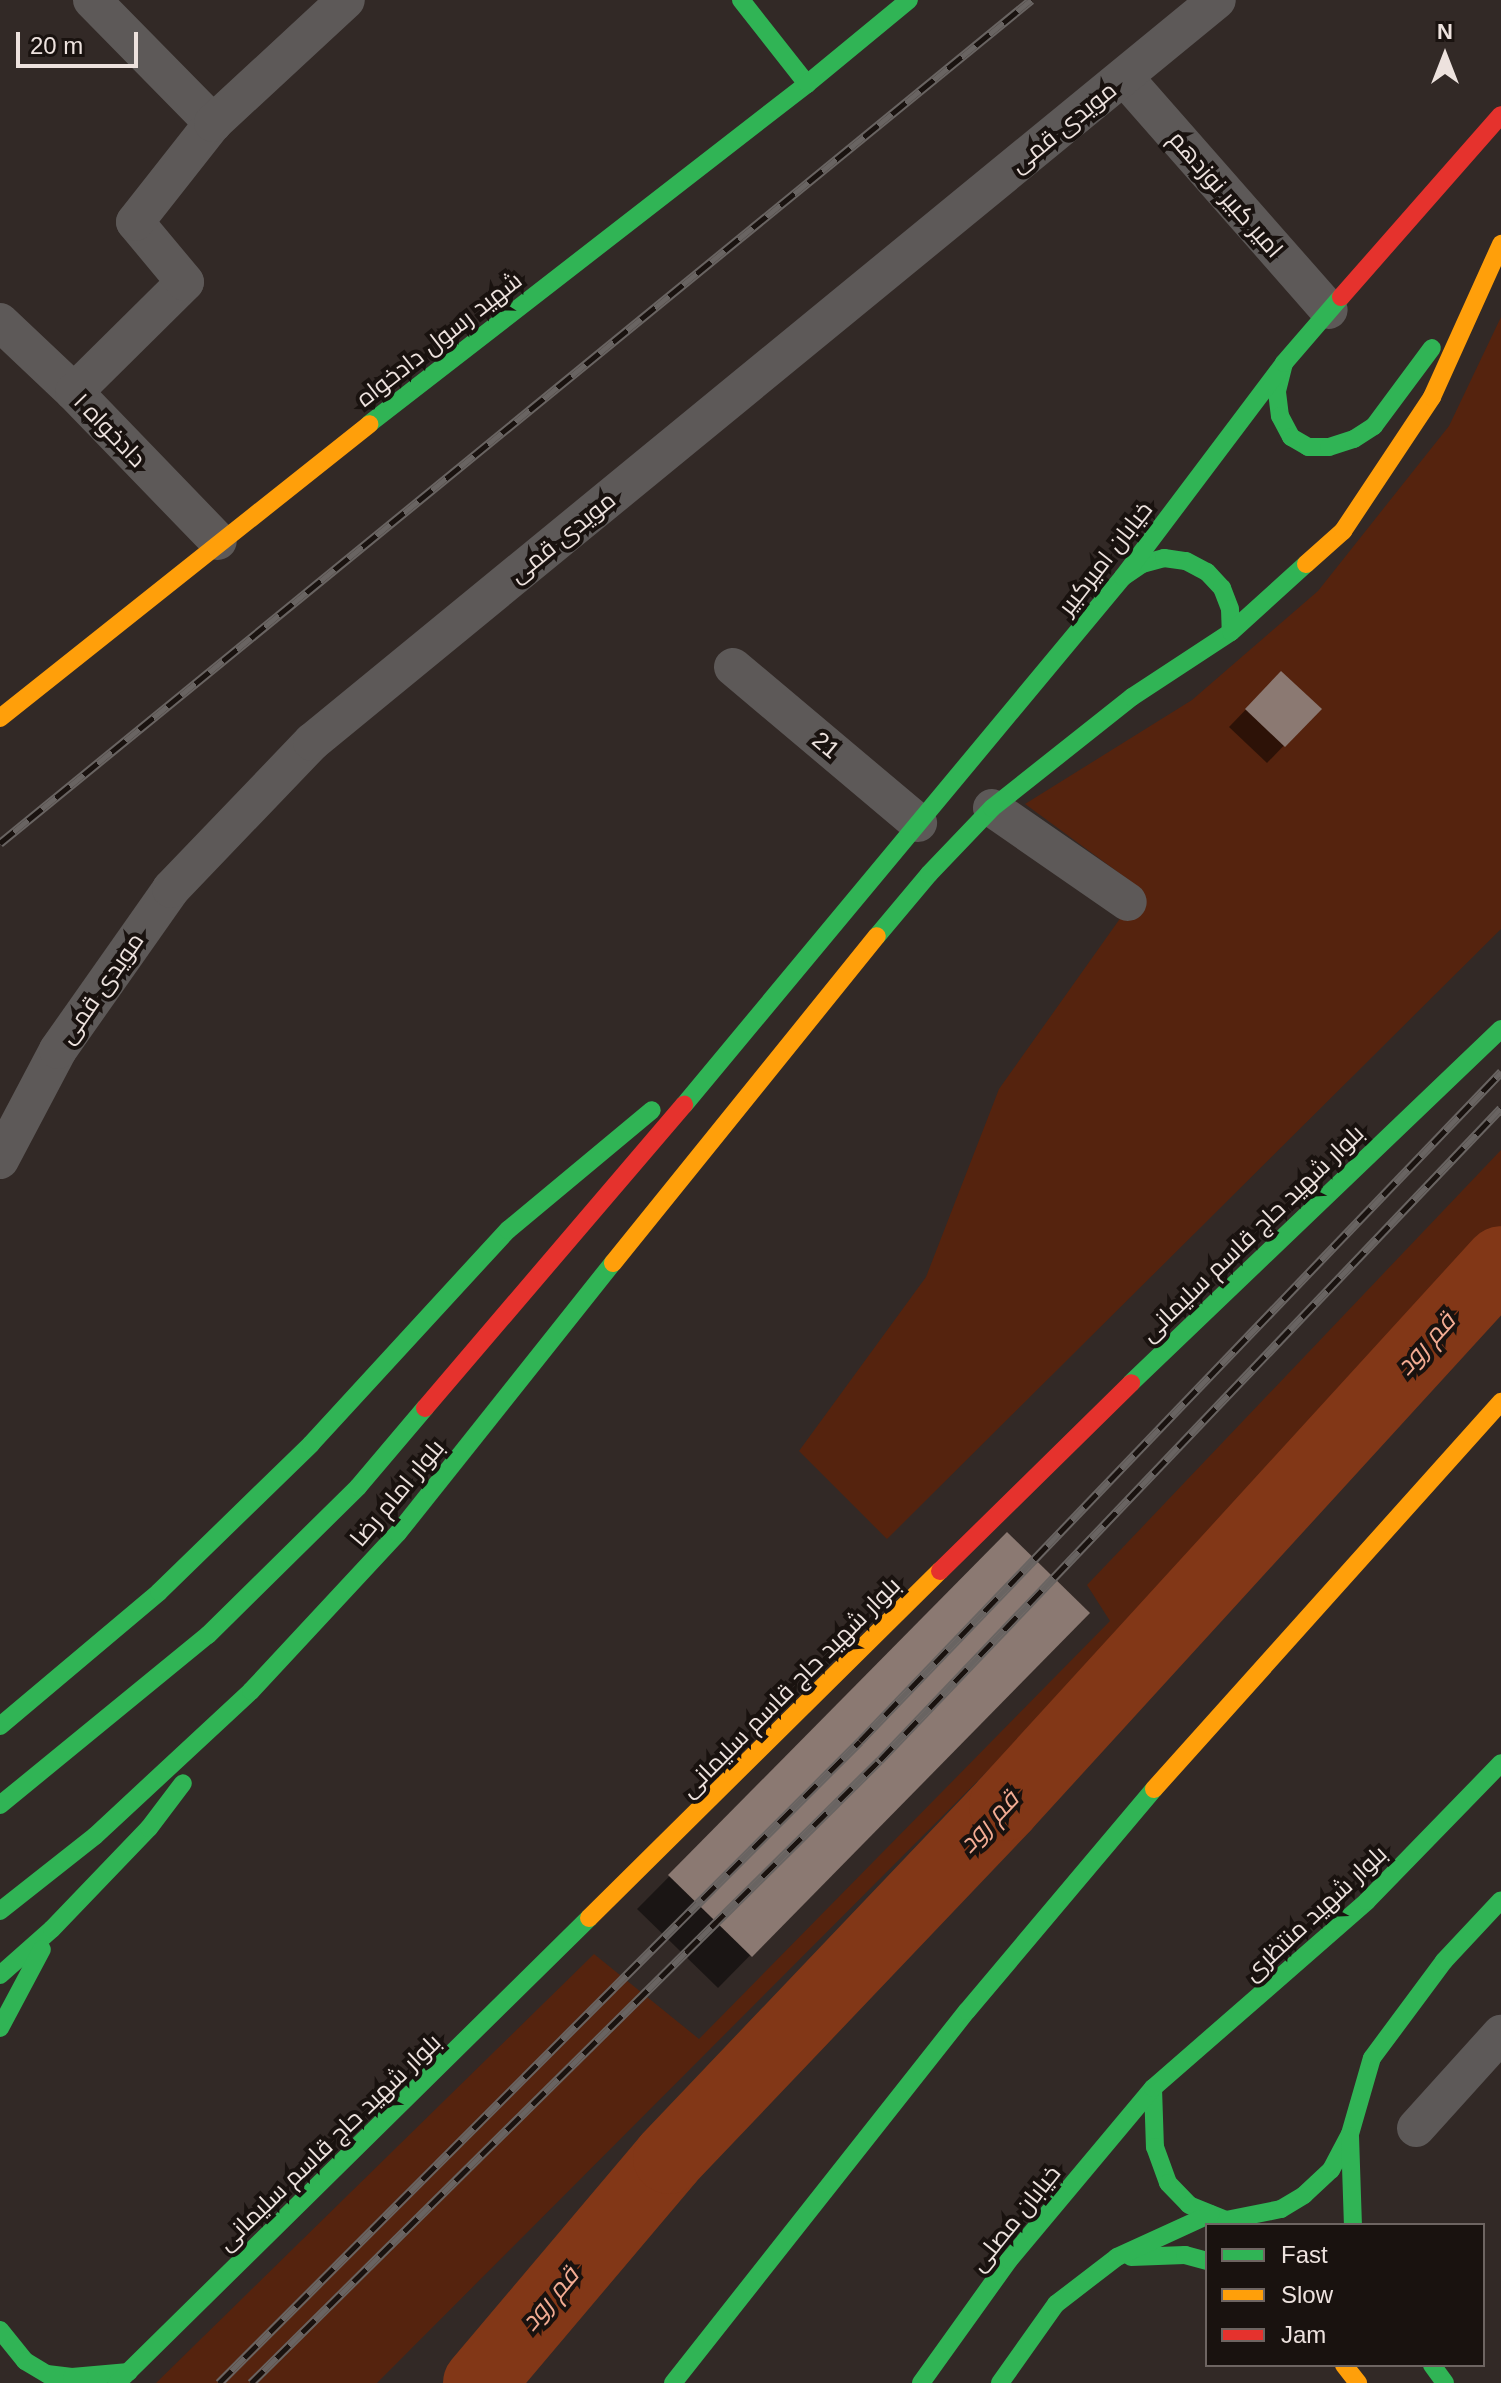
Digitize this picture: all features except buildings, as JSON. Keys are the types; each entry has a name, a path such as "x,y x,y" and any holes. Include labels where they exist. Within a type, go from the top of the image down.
{"main road":[{"path":"741,0 807,84"},
{"name":"شهید رسول دادخواه","path":"0,718 218,541 807,84 909,0"},
{"name":"خیابان امیرکبیر","path":"746,1032 1123,577 1284,363 1501,115"},
{"path":"992,808 1132,697 1231,632 1343,531 1432,397 1501,244"},
{"path":"1284,363 1277,392 1280,416 1291,437 1308,447 1329,447 1354,439 1374,426 1481,283"},
{"path":"1123,577 1142,564 1164,558 1186,561 1207,572 1222,588 1230,609 1231,632"},
{"name":"بلوار امام رضا","path":"0,1911 95,1836 251,1691 398,1533 777,1056 929,874 992,808"},
{"name":"بلوار شهید حاج قاسم سلیمانی","path":"123,2378 1238,1277 1501,1029"},
{"path":"0,1726 159,1592 289,1466 508,1230 746,1032"},
{"name":"بلوار امام رضا","path":"0,1805 208,1635 358,1487 746,1032"},
{"path":"673,2383 967,2011 1128,1819 1501,1402"},
{"path":"1472,1432 1501,1420"},
{"path":"0,1975 52,1929 149,1828 251,1691"},
{"name":"بلوار شهید منتظری","path":"1153,2088 1367,1901 1501,1763"},
{"path":"1153,2088 1155,2147 1168,2183 1189,2205 1222,2220 1281,2209 1304,2195 1331,2170 1350,2134 1372,2058 1444,1961 1501,1900"},
{"path":"0,2028 52,1929"},
{"name":"خیابان مصلی","path":"921,2383 1009,2260 1153,2088"},
{"path":"1350,2134 1353,2223"},
{"path":"1000,2383 1056,2304 1117,2257 1205,2226"},
{"path":"1117,2257 1185,2255 1205,2260"},
{"path":"0,2330 25,2361 47,2374 123,2378"},
{"path":"1346,2367 1358,2383"}],"street":[{"path":"92,0 213,123"},
{"path":"74,392 185,282 135,222 213,123 346,0"},
{"name":"مویدی قمی","path":"0,1160 58,1050 171,889 312,742 1217,0"},
{"name":"امیر کبیر نوزدهم","path":"1124,77 1329,310"},
{"name":"دادخواه ۱","path":"0,322 74,392 218,541"},
{"name":"21","path":"733,667 918,823"},
{"path":"992,808 1128,902"},
{"path":"1416,2128 1501,2034"}],"shaded area":[{"path":"1501,317 1501,929 887,1539 799,1451 926,1277 999,1089 1141,889 1025,804 1192,700 1318,591 1449,426"},
{"path":"1501,1150 1501,1243 1166,1592 377,2383 156,2383 594,1954 699,2039 1110,1621 1087,1585"}],"waterway":[{"name":"قم رود","path":"479,2383 669,2158 1005,1805 1501,1262"}],"railway":[{"path":"0,843 1031,0"},
{"path":"219,2383 860,1741 1501,1072"},
{"path":"251,2383 880,1760 1501,1108"}],"traffic: fast":[{"path":"741,0 807,84"},
{"path":"369,424 807,84 909,0"},
{"path":"684,1105 1123,577 1284,363 1341,297"},
{"path":"1284,363 1277,392 1280,416 1291,437 1308,447 1329,447 1354,439 1374,426 1432,348"},
{"path":"1123,577 1142,564 1164,558 1186,561 1207,572 1222,588 1230,609 1231,632"},
{"path":"877,936 929,874 992,808 1132,697 1231,632 1306,564"},
{"path":"1131,1383 1501,1029"},
{"path":"0,1726 159,1592 311,1444 508,1230 652,1110"},
{"path":"0,1911 95,1836 251,1691 398,1533 613,1263"},
{"path":"0,1805 208,1635 358,1487 425,1408"},
{"path":"921,2383 1009,2260 1153,2088 1367,1901 1501,1763"},
{"path":"0,1975 52,1929 149,1828 183,1783"},
{"path":"673,2383 967,2011 1154,1789"},
{"path":"1153,2088 1155,2147 1168,2183 1189,2205 1226,2220 1281,2209 1304,2195 1331,2170 1350,2134 1372,2058 1444,1961 1501,1900"},
{"path":"117,2383 589,1918"},
{"path":"0,2028 42,1949"},
{"path":"1350,2136 1353,2223"},
{"path":"1000,2383 1056,2304 1117,2257 1211,2214"},
{"path":"1131,2257 1185,2255 1205,2260"},
{"path":"0,2330 25,2361 47,2374 72,2377 129,2372"},
{"path":"1433,2367 1445,2383"}],"traffic: slow":[{"path":"1306,564 1343,531 1432,397 1501,244"},
{"path":"0,718 369,424"},
{"path":"613,1263 877,936"},
{"path":"1154,1789 1501,1402"},
{"path":"589,1918 940,1571"},
{"path":"1346,2367 1358,2383"}],"traffic: jam":[{"path":"1341,297 1501,115"},
{"path":"425,1408 684,1105"},
{"path":"940,1571 1131,1383"}]}
